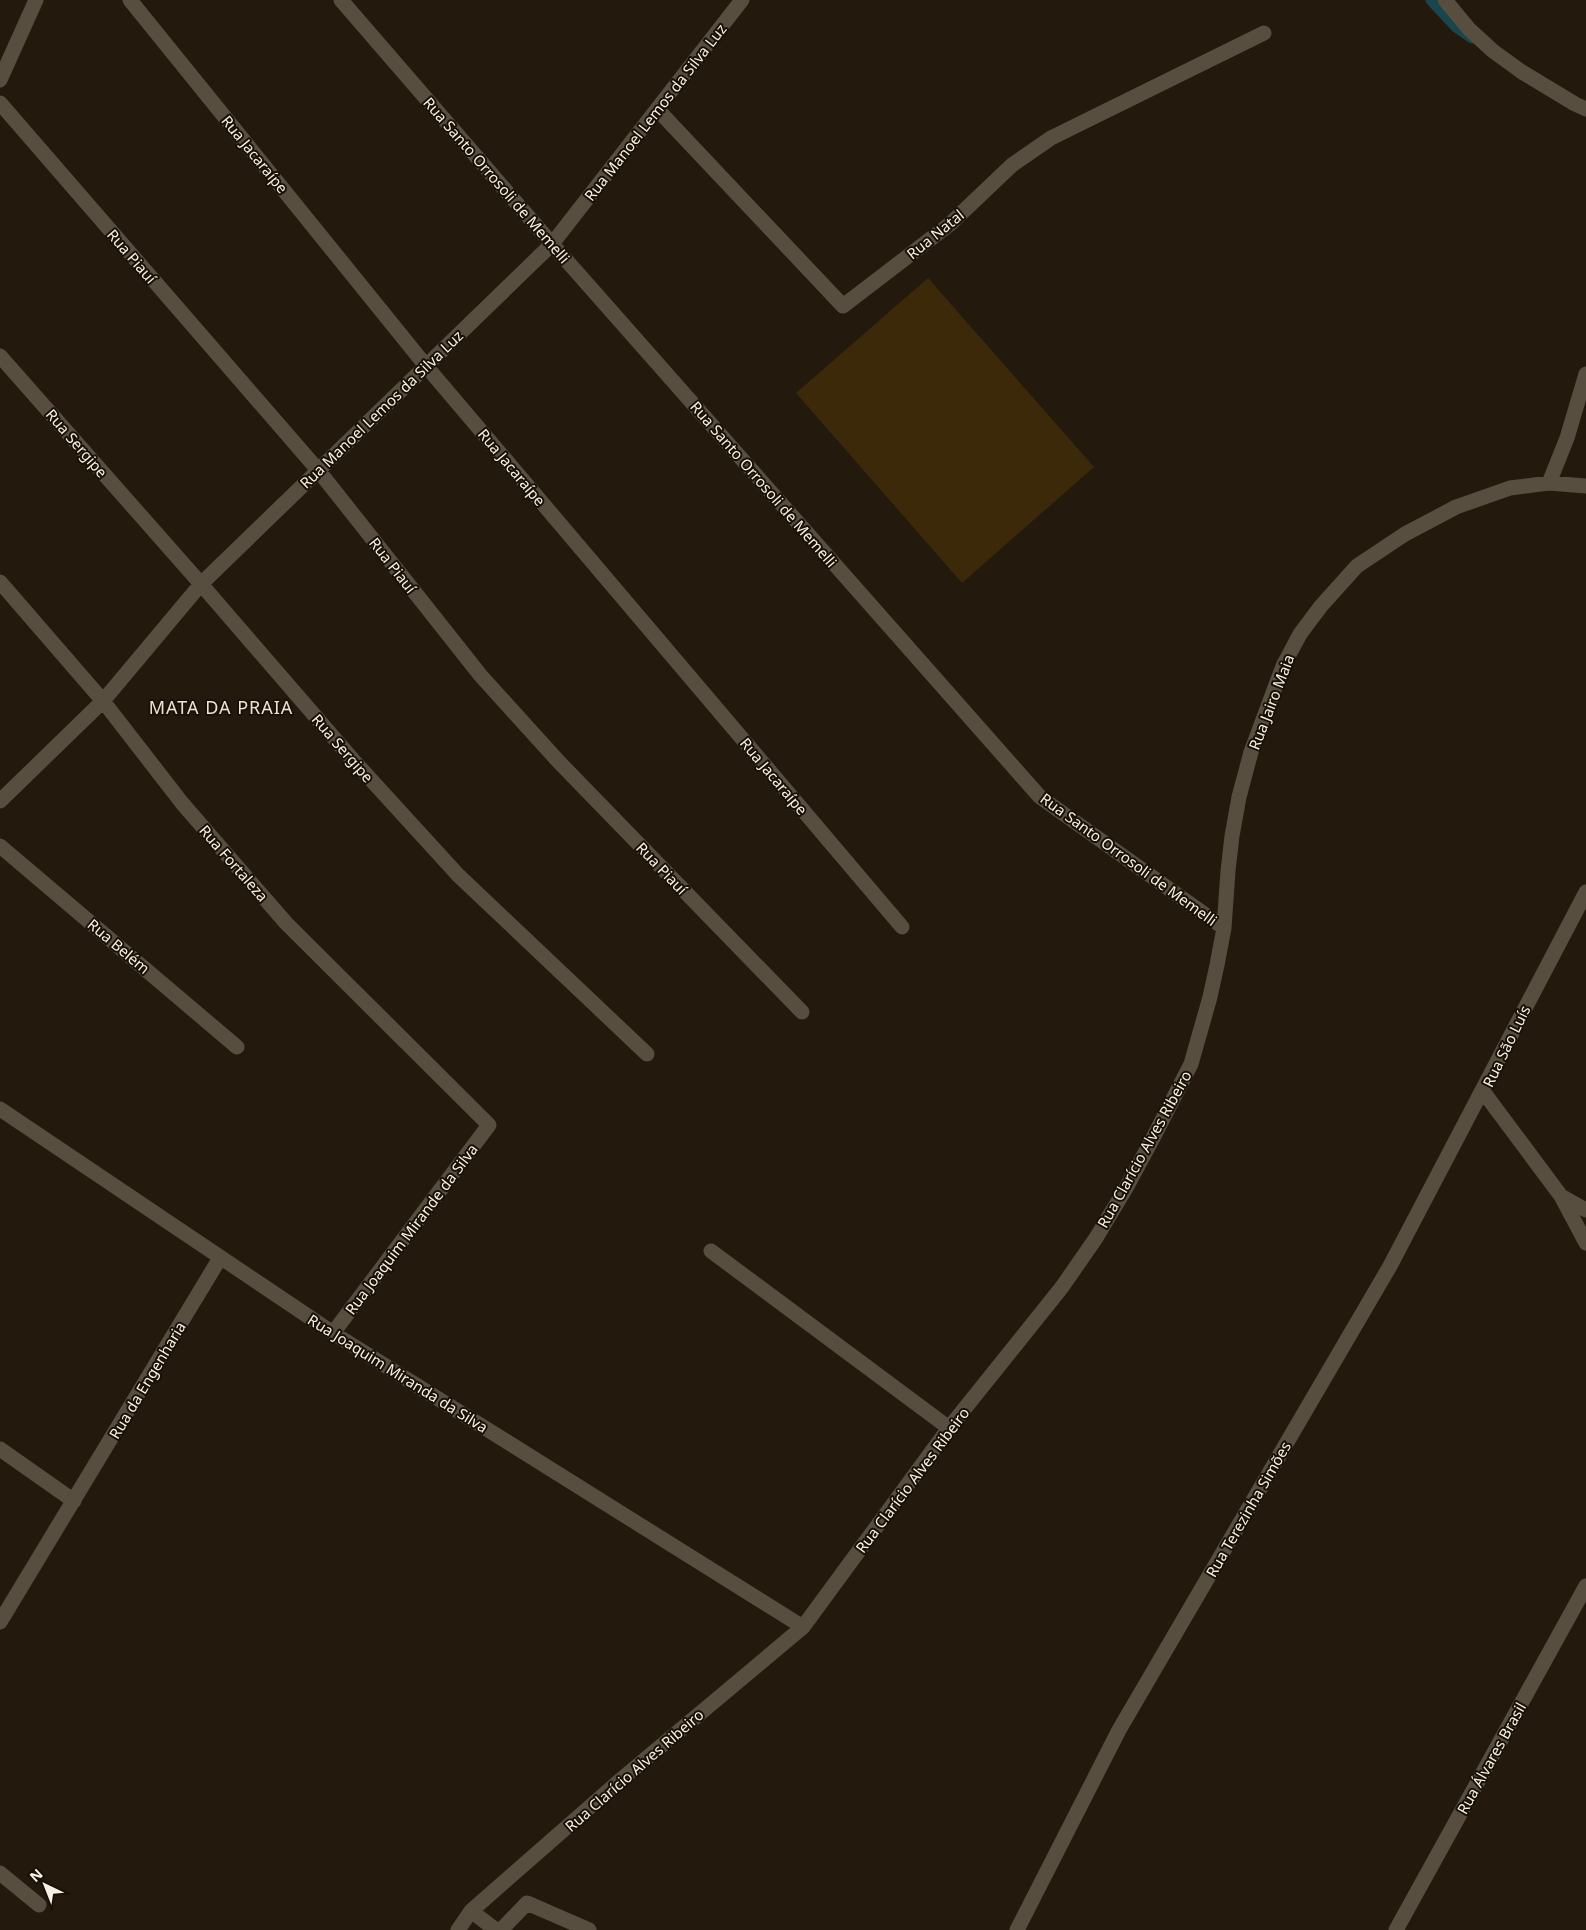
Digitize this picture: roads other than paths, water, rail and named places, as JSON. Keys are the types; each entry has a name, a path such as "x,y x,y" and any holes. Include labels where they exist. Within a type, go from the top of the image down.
{"street":[{"path":"0,80 36,0"},
{"name":"Rua Jacaraípe","path":"130,0 426,366 902,927"},
{"name":"Rua Santo Orrosoli de Memelli","path":"341,0 552,244 1040,797 1224,928"},
{"name":"Rua Manoel Lemos da Silva Luz","path":"0,802 104,701 201,584 552,244 742,0"},
{"path":"1445,0 1469,29 1493,51 1545,86 1586,109"},
{"name":"Rua Natal","path":"657,109 843,306 950,224 1012,165 1051,138 1264,32"},
{"name":"Rua Piauí","path":"0,104 318,470 481,676 559,762 802,1012"},
{"name":"Rua Sergipe","path":"0,356 353,760 458,875 647,1054"},
{"path":"1549,483 1567,438 1586,374"},
{"name":"Rua Jairo Maia","path":"1224,928 1232,836 1251,752 1282,666 1300,634 1315,613 1357,566 1380,549 1421,524 1456,507 1510,488 1549,483 1586,486"},
{"name":"Rua Fortaleza","path":"0,582 104,701 182,804 286,923 490,1125"},
{"name":"Rua Belém","path":"0,846 237,1047"},
{"name":"Rua São Luís","path":"1586,892 1482,1090 1561,1196 1586,1243"},
{"name":"Rua Clarício Alves Ribeiro","path":"458,1930 471,1911 617,1783 803,1627 949,1428 1062,1287 1096,1238 1130,1180 1190,1064 1210,998 1224,928"},
{"name":"Rua Terezinha Simões","path":"1017,1930 1119,1730 1390,1266 1482,1090"},
{"name":"Rua Joaquim Miranda da Silva","path":"0,1109 333,1333 803,1627"},
{"name":"Rua Joaquim Mirande da Silva","path":"333,1333 490,1125"},
{"path":"1561,1196 1586,1210"},
{"path":"711,1251 949,1428"},
{"name":"Rua da Engenharia","path":"0,1622 220,1258"},
{"path":"0,1449 74,1501"},
{"name":"Rua Álvares Brasil","path":"1396,1930 1586,1586"},
{"path":"0,1873 39,1906"},
{"path":"501,1930 527,1903 589,1930"},
{"path":"471,1911 496,1930"}],"waterway":[{"path":"1431,0 1456,27 1472,38"}],"district":[{"name":"MATA DA PRAIA","path":"221,707"}]}
